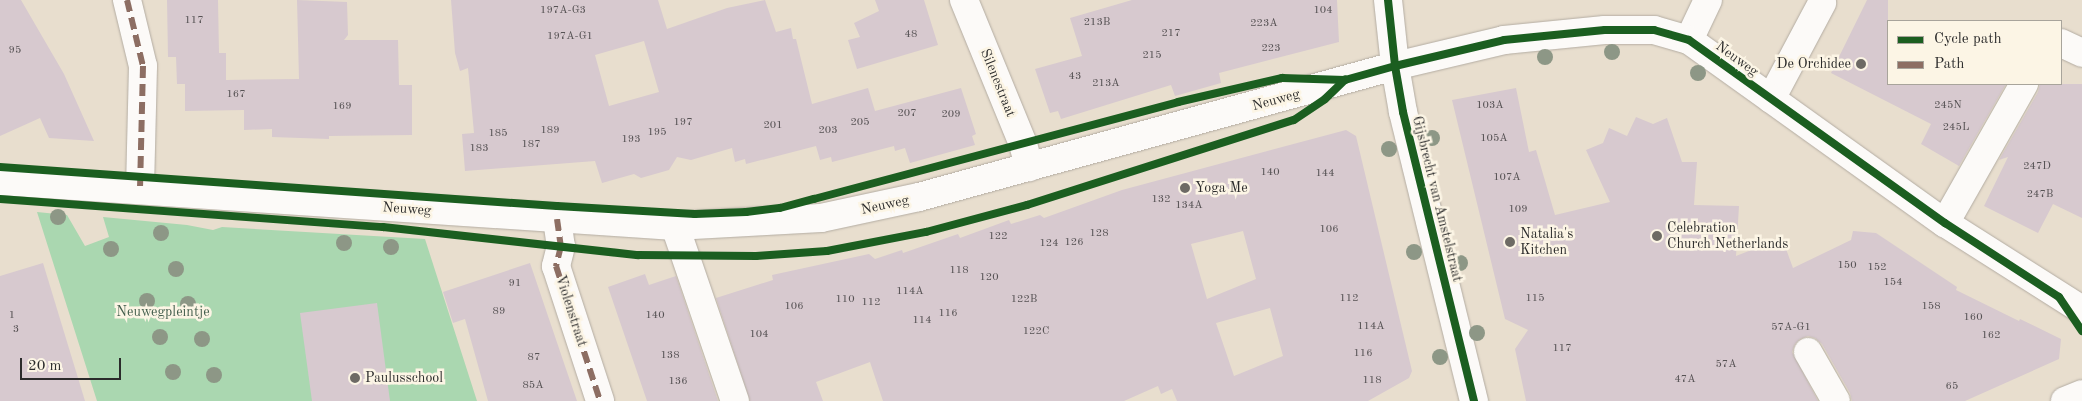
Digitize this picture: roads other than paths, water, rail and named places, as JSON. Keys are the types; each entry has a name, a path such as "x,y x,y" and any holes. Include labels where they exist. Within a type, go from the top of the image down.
{"street":[{"path":"127,0 143,66 140,190"},
{"name":"Silenestraat","path":"964,0 1022,144 1029,167"},
{"name":"Gijsbrecht van Amstelstraat","path":"1388,0 1396,66 1406,122 1474,401"},
{"path":"1689,40 1708,0"},
{"path":"1771,99 1822,3"},
{"name":"Neuweg","path":"0,181 675,226 821,218 920,197 1396,66 1504,40 1605,30 1654,30 1689,40 1944,223 2082,310"},
{"path":"2062,43 2082,52"},
{"path":"1944,223 2023,85"},
{"name":"Violenstraat","path":"557,219 561,246 556,266 600,401"},
{"path":"675,226 735,401"},
{"path":"1808,352 1836,401"},
{"path":"2065,401 2082,394"}],"place":[{"name":"De Orchidee","path":"1861,64"},
{"name":"Yoga Me","path":"1185,188"},
{"name":"Celebration Church Netherlands","path":"1657,236"},
{"name":"Natalia's Kitchen","path":"1510,242"},
{"name":"Paulusschool","path":"355,378"}],"park label":[{"name":"Neuwegpleintje","path":"163,312"}]}
